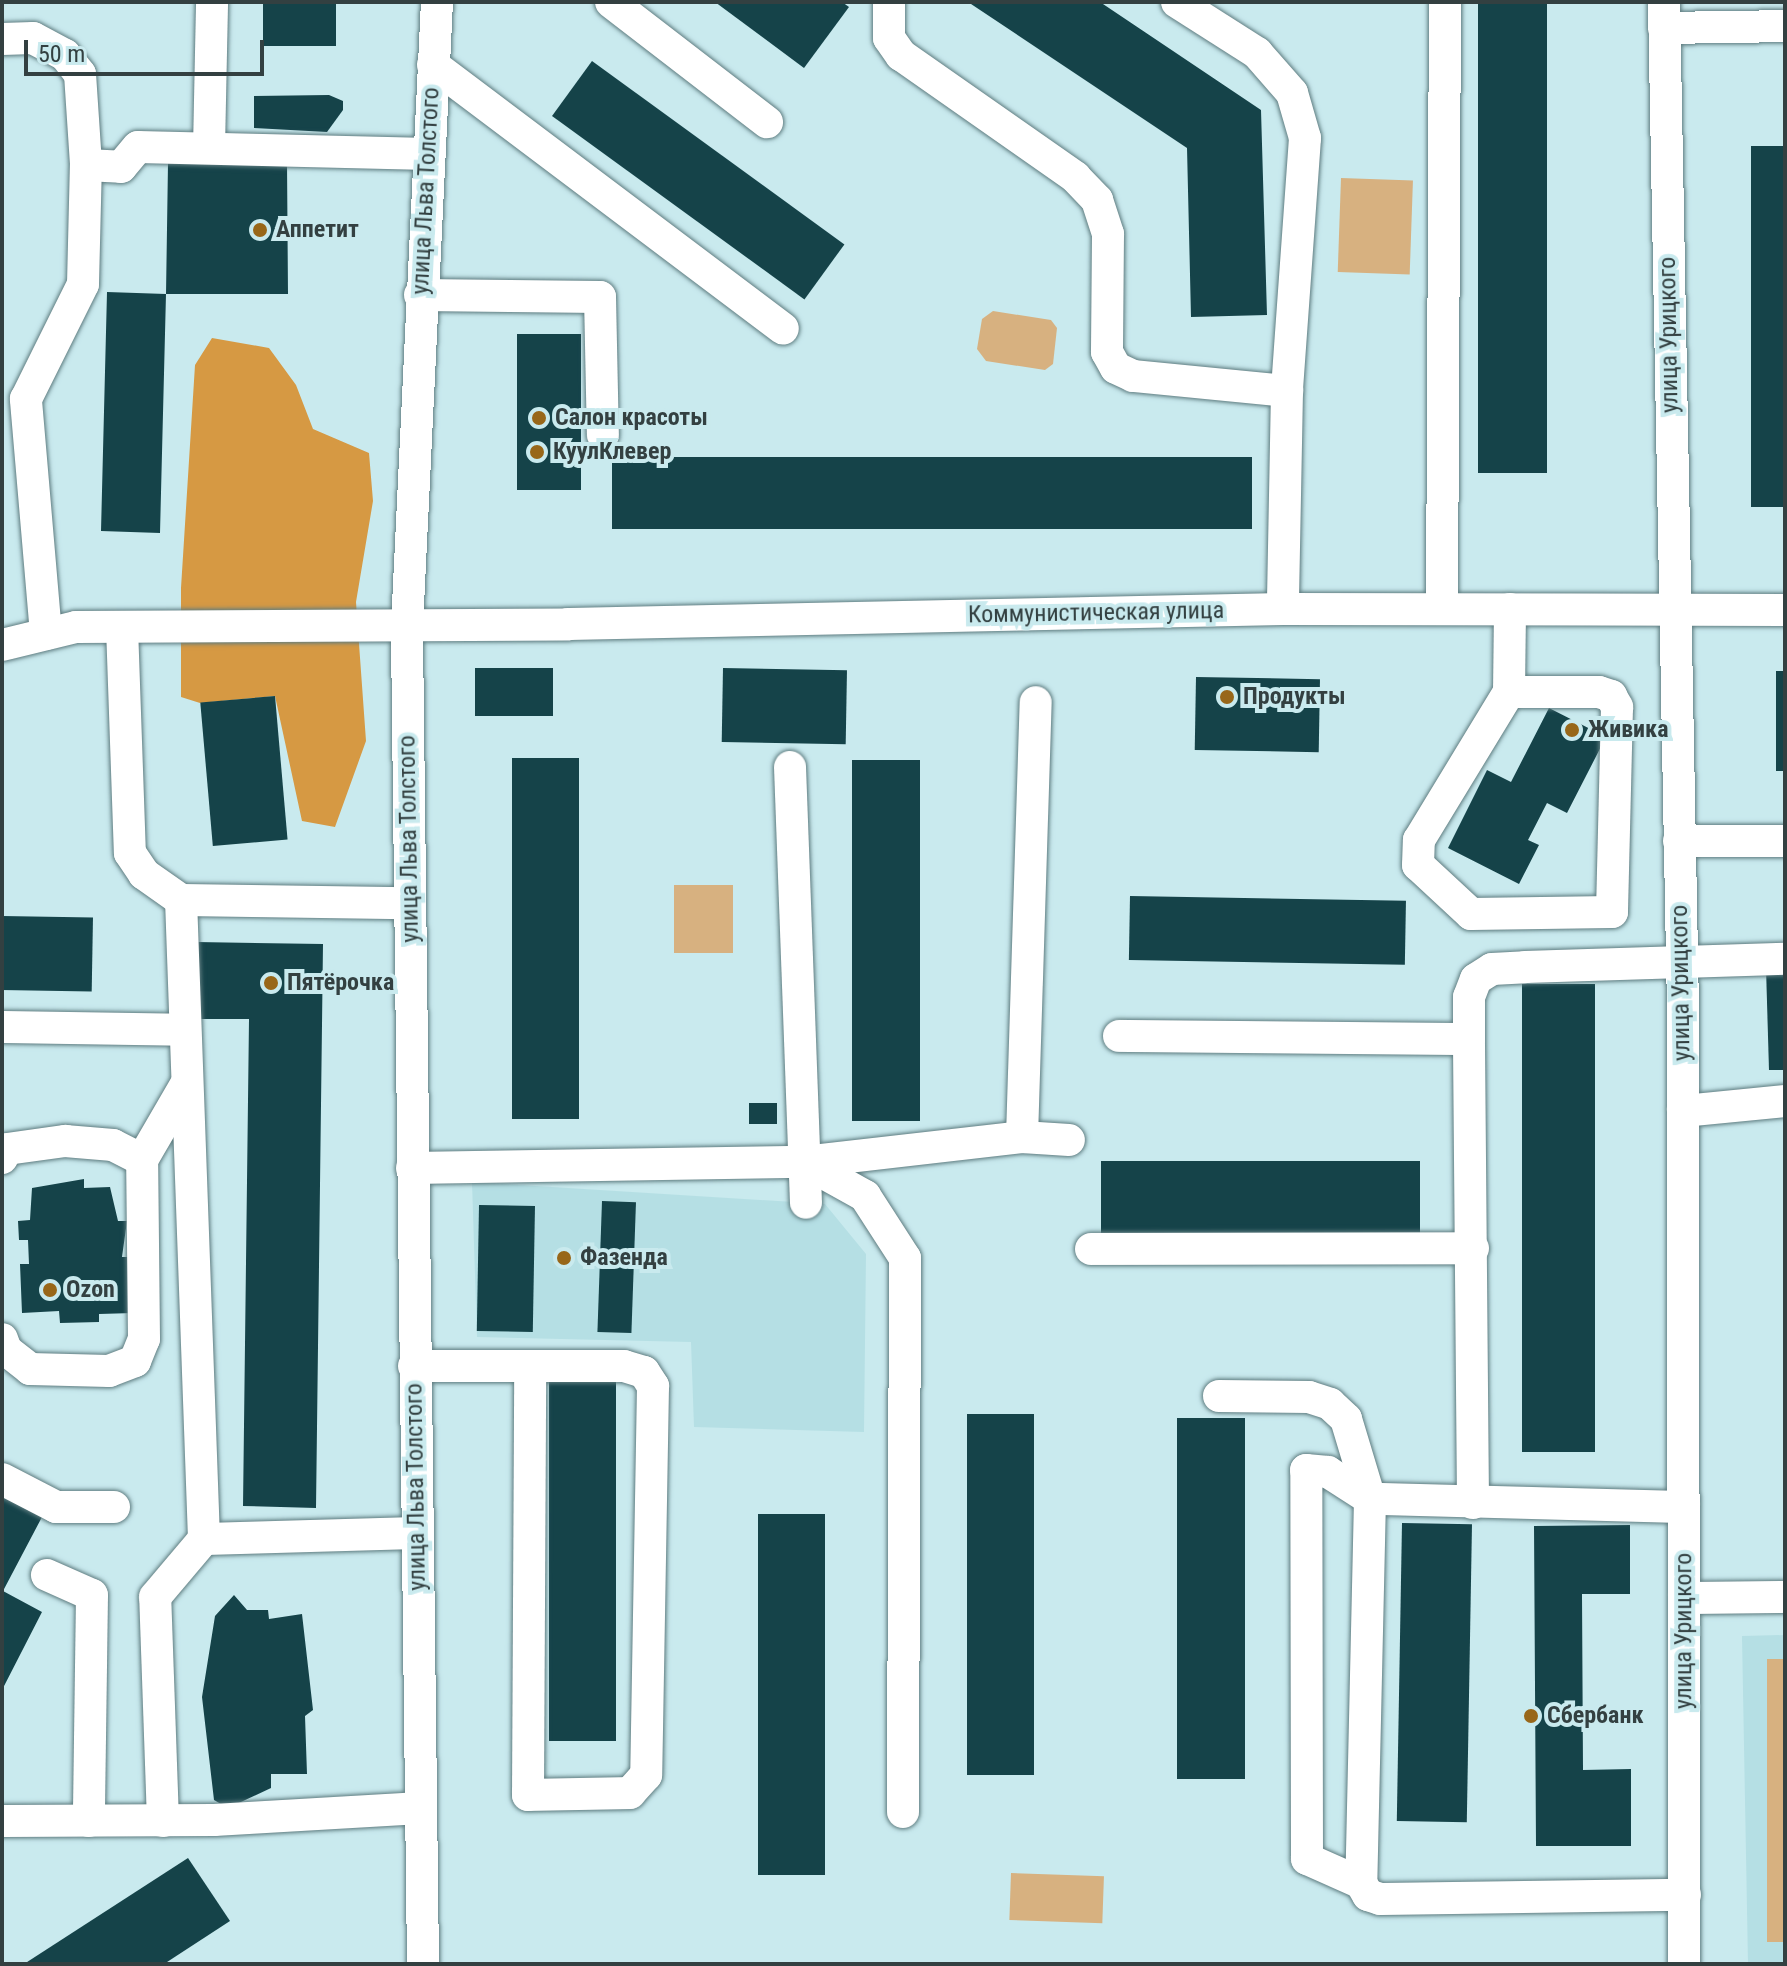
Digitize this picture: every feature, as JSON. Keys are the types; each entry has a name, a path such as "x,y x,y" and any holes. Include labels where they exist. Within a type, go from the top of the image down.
{"street":[{"path":"209,148 212,2"},
{"name":"улица Льва Толстого","path":"423,1964 407,626 420,295 437,2"},
{"path":"611,2 767,122"},
{"path":"889,2 889,38 901,55 1075,177 1097,200 1108,234 1107,352 1116,368 1133,376 1287,391"},
{"path":"1177,2 1257,53 1292,93 1305,138 1287,391 1283,609"},
{"path":"1442,609 1445,2"},
{"path":"1664,15 1785,26"},
{"name":"улица Урицкого","path":"1664,15 1682,958 1684,1964"},
{"path":"2,39 33,38 65,55 80,74 86,165 83,284 26,399 46,634"},
{"path":"433,65 783,329"},
{"path":"86,165 121,167 138,147 429,154"},
{"path":"420,295 600,297 603,435"},
{"name":"Коммунистическая улица","path":"2,645 76,627 407,626 1283,609 1785,610"},
{"path":"1510,609 1509,692 1419,840 1418,865 1471,914 1612,912"},
{"path":"122,627 130,853 144,874 181,900 409,903"},
{"path":"1509,692 1599,692 1611,696 1617,707 1612,912 1635,961"},
{"path":"1022,1137 1036,702"},
{"path":"790,767 806,1203"},
{"path":"1679,841 1785,841"},
{"path":"163,1821 155,1597 204,1539 185,1086 181,900"},
{"path":"1525,914 1525,967"},
{"path":"1473,1503 1469,997 1476,979 1492,969 1682,958 1785,959"},
{"path":"2,1027 183,1030"},
{"path":"1119,1036 1469,1039"},
{"path":"2,1339 6,1350 30,1369 109,1371 135,1361 144,1339 142,1160 185,1086"},
{"path":"1683,1111 1785,1101"},
{"path":"412,1168 804,1162 1022,1137 1069,1140"},
{"path":"2,1158 7,1149 65,1141 113,1145 142,1160"},
{"path":"804,1162 865,1196 905,1258 903,1812"},
{"path":"1091,1249 1473,1248"},
{"path":"414,1366 530,1366 624,1366 644,1372 653,1386 646,1775 630,1793 528,1795 530,1366"},
{"path":"1219,1396 1309,1397 1330,1404 1346,1419 1370,1499 1361,1883 1368,1895 1380,1899 1685,1895"},
{"path":"1361,1883 1307,1859 1306,1470 1328,1472 1370,1499 1684,1507"},
{"path":"2,1479 56,1507 114,1507"},
{"path":"204,1539 417,1533"},
{"path":"47,1575 92,1595 89,1821"},
{"path":"1684,1598 1785,1597"},
{"path":"2,1821 163,1821 421,1808"}],"shaded area":[{"path":"1341,178 1413,181 1410,274 1338,272"},
{"path":"993,311 1051,320 1057,328 1053,364 1045,370 986,361 977,349 982,319"},
{"path":"212,338 269,348 296,385 313,429 369,453 373,501 356,602 366,741 335,827 302,821 275,696 200,703 181,697 181,588 195,365"},
{"path":"674,885 733,885 733,953 674,953"},
{"path":"472,1182 825,1204 866,1254 864,1432 694,1427 691,1342 477,1337"},
{"path":"1785,1635 1785,1964 1748,1964 1742,1636"},
{"path":"1767,1659 1785,1659 1785,1942 1767,1942"},
{"path":"1011,1873 1104,1876 1102,1923 1009,1920"}],"building":[{"path":"263,2 336,2 336,46 263,46"},
{"path":"715,2 842,2 849,7 804,68"},
{"path":"968,2 1100,2 1261,110 1267,315 1191,317 1187,148"},
{"path":"1478,2 1547,2 1547,473 1478,473"},
{"path":"592,61 844,244 804,299 552,116"},
{"path":"329,95 343,101 343,110 327,132 254,128 254,96"},
{"path":"1751,146 1785,146 1785,507 1751,507"},
{"path":"287,162 288,294 166,294 168,163"},
{"path":"107,292 166,294 160,533 101,531"},
{"path":"517,334 581,334 581,490 517,490"},
{"path":"612,457 1252,457 1252,529 612,529"},
{"path":"475,668 553,668 553,716 475,716"},
{"path":"723,668 847,670 846,744 722,742"},
{"path":"1776,671 1785,671 1785,771 1776,771"},
{"path":"1196,677 1320,679 1319,752 1195,750"},
{"path":"275,696 288,839 213,846 200,703"},
{"path":"1549,708 1606,737 1567,813 1547,803 1528,840 1539,845 1519,884 1448,848 1487,770 1511,782"},
{"path":"512,758 579,758 579,1119 512,1119"},
{"path":"852,760 920,760 920,1121 852,1121"},
{"path":"1130,896 1406,901 1405,965 1129,960"},
{"path":"2,916 93,918 92,992 2,990"},
{"path":"196,942 323,944 316,1508 243,1506 249,1019 195,1019"},
{"path":"1766,968 1785,968 1785,1070 1769,1070"},
{"path":"1522,984 1595,984 1595,1452 1522,1452"},
{"path":"749,1103 777,1103 777,1124 749,1124"},
{"path":"1101,1161 1420,1161 1420,1234 1101,1234"},
{"path":"84,1179 84,1188 110,1187 118,1221 127,1221 122,1257 131,1257 133,1313 99,1314 99,1322 60,1323 59,1311 22,1313 20,1264 29,1264 28,1240 19,1240 18,1221 30,1220 32,1188"},
{"path":"602,1201 636,1202 631,1333 597,1332"},
{"path":"479,1205 535,1206 533,1332 477,1331"},
{"path":"549,1380 616,1380 616,1741 549,1741"},
{"path":"967,1414 1034,1414 1034,1775 967,1775"},
{"path":"1177,1418 1245,1418 1245,1779 1177,1779"},
{"path":"2,1496 42,1517 3,1591 42,1612 2,1690"},
{"path":"758,1514 825,1514 825,1875 758,1875"},
{"path":"1402,1523 1472,1524 1467,1822 1397,1821"},
{"path":"1630,1525 1630,1594 1582,1594 1583,1770 1631,1769 1631,1846 1536,1846 1534,1526"},
{"path":"234,1595 247,1610 268,1610 269,1619 302,1614 313,1710 305,1716 307,1774 271,1774 271,1788 228,1808 214,1800 202,1697 215,1616"},
{"path":"188,1858 230,1921 164,1964 24,1964"}],"place":[{"name":"Аппетит","path":"260,230"},
{"name":"Салон красоты","path":"539,418"},
{"name":"КуулКлевер","path":"537,452"},
{"name":"Продукты","path":"1227,697"},
{"name":"Живика","path":"1572,730"},
{"name":"Пятёрочка","path":"271,983"},
{"name":"Фазенда","path":"564,1258"},
{"name":"Ozon","path":"50,1290"},
{"name":"Сбербанк","path":"1531,1716"}]}
